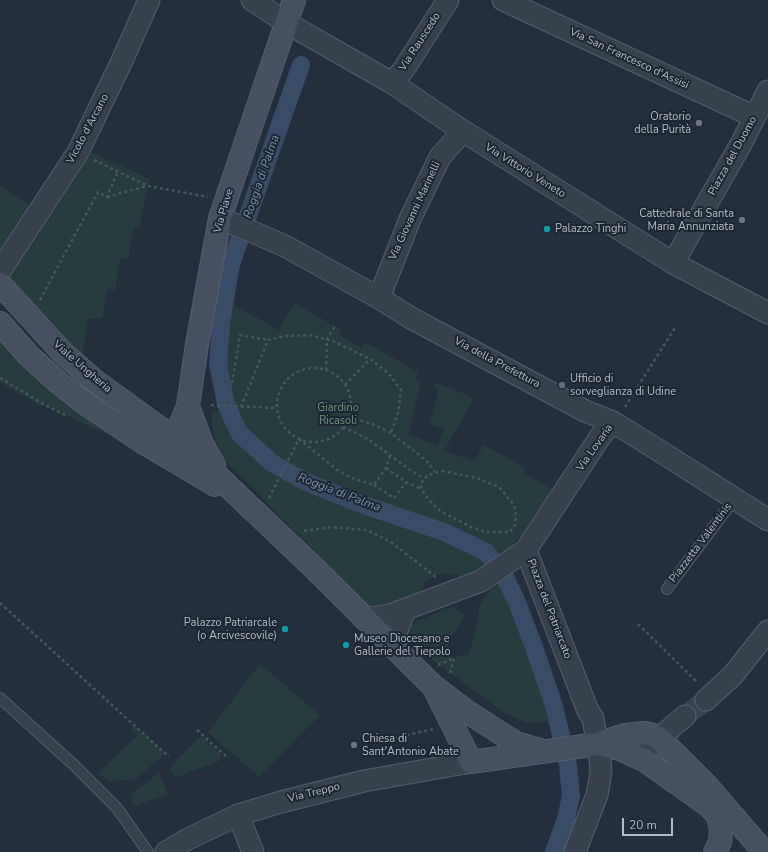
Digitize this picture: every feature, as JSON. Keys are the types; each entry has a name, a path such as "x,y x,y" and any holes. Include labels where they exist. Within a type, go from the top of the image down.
{"street":[{"name":"Vicolo d'Arcano","path":"0,271 78,152 112,83 149,0"},
{"name":"Via Vittorio Veneto","path":"252,0 285,22 392,84 463,131 674,263 768,314"},
{"name":"Via Piave","path":"182,444 197,344 285,22 294,0"},
{"name":"Via Rauscedo","path":"392,84 404,69 448,0"},
{"name":"Via San Francesco d'Assisi","path":"503,0 755,117"},
{"name":"Piazza del Duomo","path":"674,263 768,91"},
{"name":"Via Giovanni Marinelli","path":"379,298 410,218 440,157 463,131"},
{"name":"Via della Prefettura","path":"232,219 285,246 379,298 411,318 585,411 612,422 768,520"},
{"name":"Viale Ungheria","path":"0,284 63,353 95,381 182,444"},
{"path":"0,323 28,355 59,383 86,404 157,450 224,487"},
{"path":"144,417 163,420 170,419 182,413 188,406 202,444 224,487"},
{"name":"Via Lovaria","path":"526,550 600,437 612,422"},
{"path":"157,450 168,446 182,444 224,487 432,685 466,711 511,740 528,748 559,749"},
{"name":"Piazza del Patriarcato","path":"364,619 378,618 405,610 481,581 526,550 586,704 593,718 600,760 600,783 593,806 575,852"},
{"path":"391,646 405,610"},
{"path":"709,698 733,675 768,631"},
{"path":"432,685 471,762 597,744 625,735 637,733 653,735 659,738 709,788 761,849"},
{"path":"628,752 643,749 659,738 685,716"},
{"path":"597,744 628,752 662,771 709,806 720,821 722,835 718,847"},
{"name":"Via Treppo","path":"166,852 186,840 238,815 281,802 364,781 471,762"},
{"path":"238,815 253,852"},
{"path":"718,847 740,836 751,840 761,849"}],"lane":[{"name":"Piazzetta Valentinis","path":"667,589 735,498"},
{"path":"0,698 75,766 114,805 148,852"}],"path":[{"path":"285,88 296,92"},
{"path":"87,156 148,186 232,219"},
{"path":"107,197 118,172"},
{"path":"30,318 98,192 107,197 148,186"},
{"path":"326,370 327,339 335,326"},
{"name":"Via Lovaria","path":"612,422 619,417 676,326"},
{"path":"232,383 240,335 268,340 286,336 310,335 327,339 370,359 389,374 401,390 398,413 391,433"},
{"path":"241,407 268,340"},
{"path":"345,385 370,359"},
{"path":"299,439 311,442 323,441 334,436 343,428 349,418 351,406 350,395 345,385 337,376 326,370 314,368 302,370 291,376 282,385 276,408 284,427 337,470 352,478 374,485 394,498 406,482"},
{"path":"211,405 232,408 258,406 276,408"},
{"path":"349,418 374,424 391,433 427,461 435,472"},
{"path":"343,428 368,439 410,470 424,478"},
{"path":"267,502 299,439"},
{"path":"374,485 386,468 390,455"},
{"path":"386,468 406,482 421,489 440,511 471,527 486,532 499,534 510,532 515,525 514,505 499,487 477,478 454,472 435,472 424,478 421,489"},
{"path":"302,532 330,527 367,530 391,542 435,576 458,590"},
{"path":"0,603 169,757"},
{"path":"638,624 709,698"},
{"path":"438,665 454,658 450,673"},
{"path":"197,730 228,758"},
{"path":"389,739 431,730"}],"green space":[{"path":"85,149 149,179 139,228 134,227 128,259 120,258 115,290 107,289 102,318 88,319 82,357 0,275"},
{"path":"0,186 34,208 0,255"},
{"name":"Giardino Ricasoli","path":"294,303 342,330 339,335 361,348 365,342 418,372 416,380 421,382 408,435 438,445 444,428 430,424 439,389 434,388 435,382 474,398 444,451 474,461 484,445 525,468 524,473 553,489 523,534 509,548 498,556 491,549 449,529 378,505 322,483 286,464 247,434 232,408 226,374 225,357 232,304 279,330"},
{"path":"0,337 113,435 100,432 45,405 43,407 0,382"},
{"path":"211,411 227,412 236,434 281,474 306,486 445,535 483,556 488,563 465,578 442,573 426,581 418,596 371,612 315,551 227,463 214,439"},
{"path":"502,581 533,661 551,722 526,722 506,714 407,641 406,635 410,626 414,623 448,608 456,608 465,615 453,634 446,650 454,658 468,654 474,638 480,605 488,592"},
{"path":"260,664 320,715 259,777 208,732"},
{"path":"134,725 165,753 137,778 110,781 98,774 137,736 131,728"},
{"path":"200,737 202,737 219,752 221,755 219,761 174,778 170,769 172,765"},
{"path":"159,773 168,794 133,806 132,793"}],"waterway":[{"name":"Roggia di Palma","path":"301,65 231,264 221,323 218,364 226,404 239,433 272,463 306,482 358,503 444,532 486,552 504,575 517,602 554,706 568,765 571,796 566,819 554,852"}],"tunnel":[{"path":"685,716 706,700"}],"place":[{"name":"Oratorio della Purità","path":"699,123"},
{"name":"Cattedrale di Santa Maria Annunziata","path":"742,220"},
{"name":"Palazzo Tinghi","path":"547,229"},
{"name":"Ufficio di sorveglianza di Udine","path":"562,385"},
{"name":"Palazzo Patriarcale (o Arcivescovile)","path":"285,629"},
{"name":"Museo Diocesano e Gallerie del Tiepolo","path":"346,645"},
{"name":"Chiesa di Sant'Antonio Abate","path":"354,745"}]}
